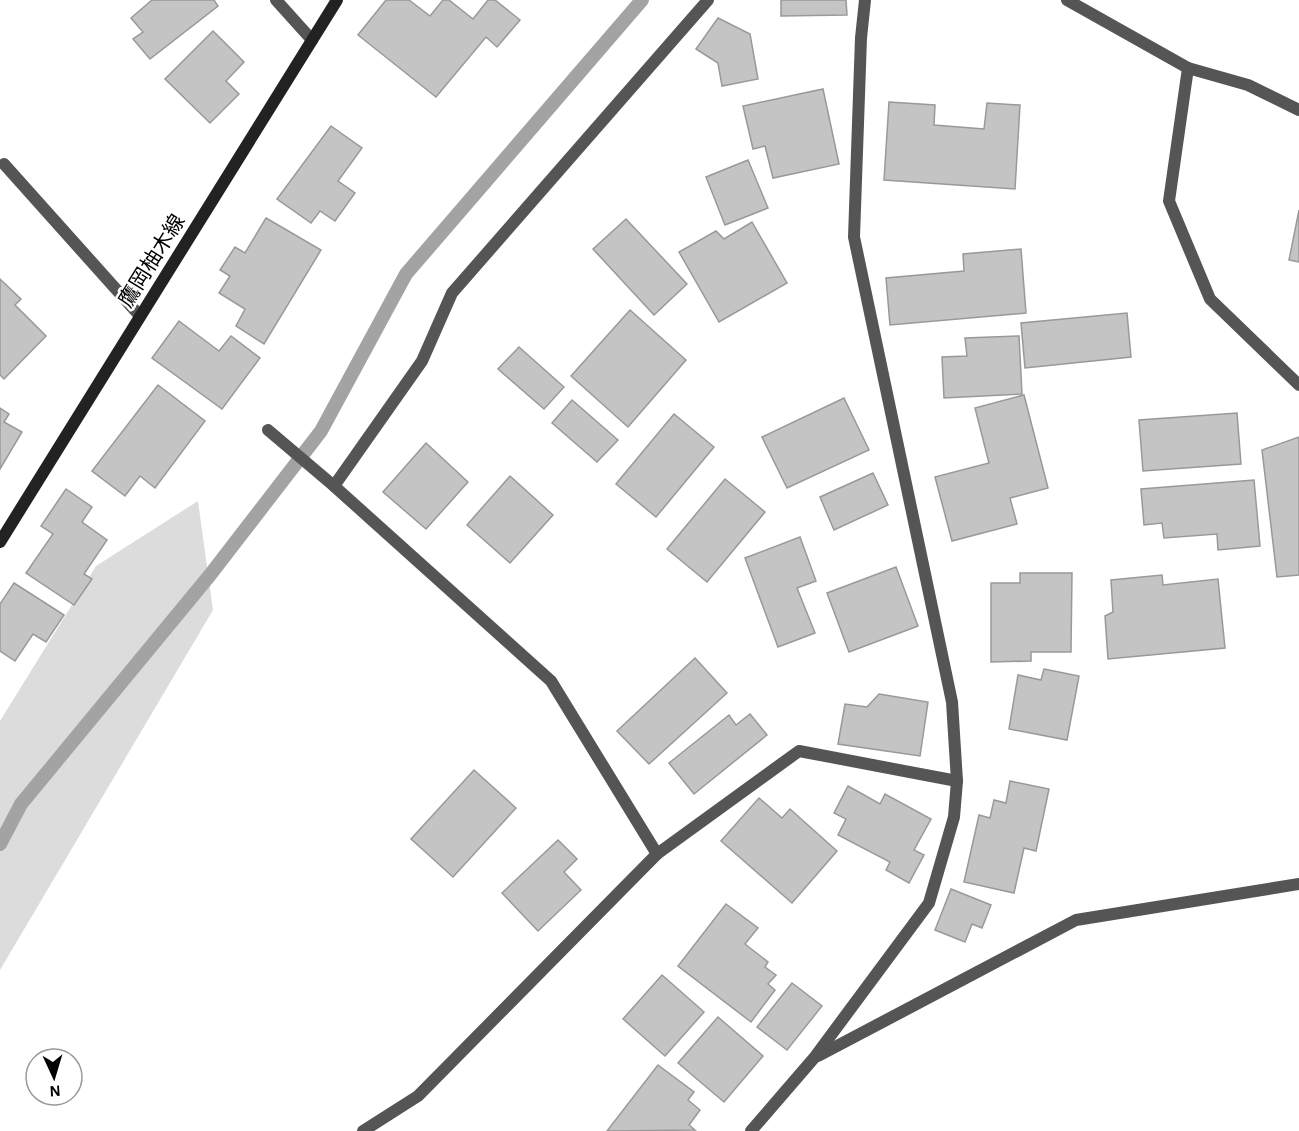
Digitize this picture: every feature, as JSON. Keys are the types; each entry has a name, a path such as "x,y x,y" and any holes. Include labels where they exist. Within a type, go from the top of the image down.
{"main road":[{"name":"鷹岡柚木線","path":"0,542 337,0"}],"street":[{"path":"276,0 312,40"},
{"path":"334,486 422,362 452,293 708,0"},
{"path":"751,1131 814,1058 929,903 954,817 957,781 952,702 854,237 861,38 865,0"},
{"path":"1067,0 1188,68 1248,85 1299,110"},
{"path":"1188,68 1169,201 1210,298 1299,385"},
{"path":"4,164 140,316"},
{"path":"268,430 334,486 551,681 657,855"},
{"path":"363,1131 418,1096 657,855 799,751 957,781"},
{"path":"814,1058 1076,920 1299,884"}],"shaded area":[{"path":"198,501 213,610 0,970 0,721 96,566"}],"building":[{"path":"152,0 214,0 218,6 150,59 133,39 143,32 131,18"},
{"path":"386,0 409,0 430,16 443,0 449,0 473,19 488,0 495,0 520,20 497,47 486,37 436,97 358,35"},
{"path":"781,0 846,0 847,15 781,16"},
{"path":"718,18 750,34 758,79 722,86 718,63 696,49"},
{"path":"213,31 244,62 226,81 239,94 210,123 165,79"},
{"path":"823,89 839,164 773,178 765,146 753,149 743,106"},
{"path":"889,102 935,105 934,125 984,129 987,103 1020,105 1015,189 884,180"},
{"path":"331,126 362,148 338,181 355,193 335,221 320,211 311,223 277,199"},
{"path":"748,160 768,208 725,225 706,177"},
{"path":"1299,210 1299,262 1289,260"},
{"path":"266,218 321,250 264,344 236,326 245,309 219,293 230,276 220,270 235,247 245,253"},
{"path":"626,219 687,284 654,315 593,249"},
{"path":"752,222 787,283 719,322 679,252 716,231 724,239"},
{"path":"1021,249 1026,313 890,325 886,278 964,271 963,254"},
{"path":"0,279 21,299 15,305 46,336 4,379 0,375"},
{"path":"630,310 686,360 628,427 571,376"},
{"path":"1127,313 1131,357 1025,368 1021,323"},
{"path":"179,321 219,351 231,336 260,358 222,409 152,358"},
{"path":"1019,336 1022,394 944,398 942,357 967,356 965,338"},
{"path":"519,347 564,387 544,409 498,369"},
{"path":"158,385 205,421 155,488 140,476 125,496 92,471"},
{"path":"1024,395 1048,488 1010,498 1017,524 952,541 935,477 989,463 975,408"},
{"path":"844,398 869,450 787,488 762,437"},
{"path":"572,400 618,440 597,462 552,423"},
{"path":"0,408 9,414 4,422 22,432 0,469"},
{"path":"1237,413 1241,464 1143,471 1139,420"},
{"path":"674,414 714,447 656,517 616,484"},
{"path":"1299,437 1299,575 1277,577 1262,450"},
{"path":"426,443 468,482 426,529 383,492"},
{"path":"873,473 888,505 834,530 820,497"},
{"path":"510,476 553,515 510,563 467,525"},
{"path":"725,479 765,512 707,582 667,549"},
{"path":"1254,480 1260,546 1218,550 1217,534 1164,538 1162,523 1144,525 1141,489"},
{"path":"66,489 92,507 82,522 107,540 84,574 92,579 74,605 26,573 53,534 41,526"},
{"path":"800,537 816,581 797,588 815,633 778,647 745,558"},
{"path":"896,567 918,626 849,652 827,593"},
{"path":"1020,573 1072,573 1071,652 1031,652 1031,661 991,662 991,583 1020,583"},
{"path":"1162,575 1163,585 1218,579 1225,648 1108,659 1105,616 1113,612 1111,580"},
{"path":"14,583 64,615 46,642 33,634 15,661 0,651 0,604"},
{"path":"695,658 727,693 649,764 617,731"},
{"path":"1044,669 1079,676 1067,740 1009,729 1018,675 1041,680"},
{"path":"879,694 928,702 920,756 838,744 845,704 867,707"},
{"path":"750,714 767,735 694,794 669,763 729,715 736,725"},
{"path":"474,770 516,808 453,877 411,839"},
{"path":"1010,781 1049,789 1036,851 1024,848 1014,893 964,882 979,815 990,818 994,800 1006,803"},
{"path":"848,786 880,804 885,794 931,819 914,850 924,855 909,883 886,870 890,862 838,835 846,819 834,813"},
{"path":"759,798 782,818 790,809 837,851 792,903 721,841"},
{"path":"558,840 577,859 564,872 581,890 538,931 502,893"},
{"path":"951,889 991,905 982,928 972,924 965,942 935,930"},
{"path":"726,904 758,928 745,944 768,962 765,967 776,975 768,984 775,990 751,1022 678,966"},
{"path":"662,975 704,1012 665,1056 623,1019"},
{"path":"792,983 822,1006 787,1050 757,1027"},
{"path":"718,1017 763,1056 724,1102 678,1063"},
{"path":"658,1065 694,1092 688,1100 700,1110 689,1125 695,1130 607,1131"}],"waterway":[{"path":"0,844 21,804 210,575 321,431 406,274 642,0"}]}
